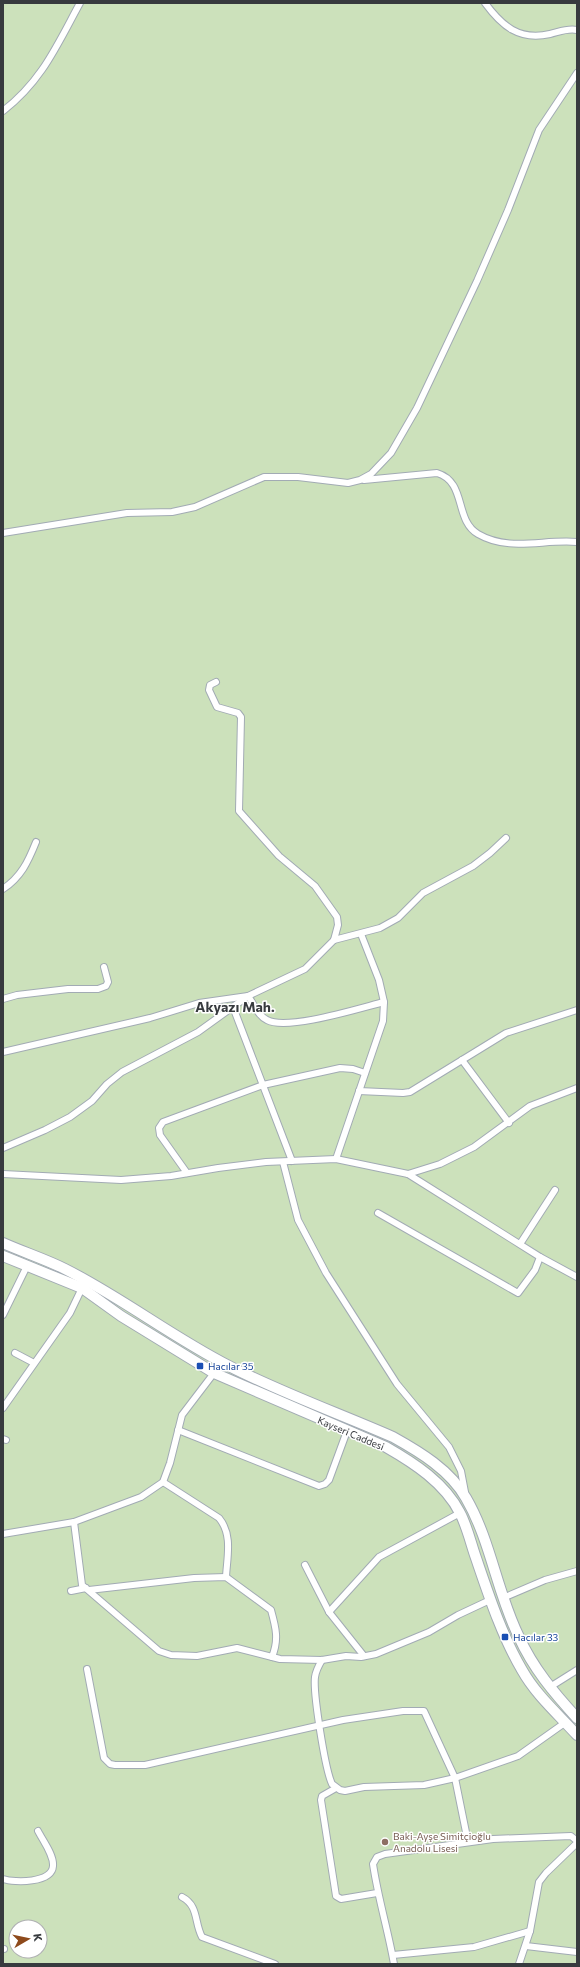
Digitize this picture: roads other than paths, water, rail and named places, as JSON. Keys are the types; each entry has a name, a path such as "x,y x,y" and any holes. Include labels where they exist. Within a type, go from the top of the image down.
{"main road":[{"name":"Kayseri Caddesi","path":"3,1243 64,1268 125,1303 194,1347 230,1366 268,1384 386,1434 412,1447 443,1470 466,1497 480,1530 518,1637 539,1675 577,1718"},
{"name":"Kayseri Caddesi","path":"3,1256 82,1288 121,1316 214,1373 386,1447 420,1468 440,1486 460,1513 490,1600 522,1671 543,1699 577,1735"}],"street":[{"path":"3,111 32,84 50,58 80,3"},
{"path":"486,3 499,21 510,29 521,34 535,36 565,30 577,30"},
{"path":"360,480 371,474 391,453 417,408 477,281 508,210 539,130 577,73"},
{"path":"3,533 127,513 180,510 202,504 264,477 298,477 336,483 348,483 360,480 437,473 453,482 467,523 477,534 508,544 577,542"},
{"path":"3,1148 45,1130 70,1117 92,1101 107,1084 122,1072 198,1032 248,996 305,969 334,940 337,932 337,917 316,886 279,856 239,812 241,717 238,713 217,707 209,690 210,685 216,682"},
{"path":"334,940 380,928 398,918 423,893 473,866 506,838"},
{"path":"3,889 14,881 27,864 36,842"},
{"path":"336,1159 382,1021 384,1002 379,980 361,934"},
{"path":"3,999 17,995 68,989 102,988 108,982 104,967"},
{"path":"248,996 260,1015 266,1020 279,1023 301,1022 384,1002"},
{"path":"3,1052 150,1018 199,1003 248,996"},
{"path":"233,1007 292,1161"},
{"path":"359,1091 410,1092 506,1033 576,1012"},
{"path":"462,1060 509,1123"},
{"path":"187,1173 160,1135 159,1128 163,1122 263,1085 340,1068 353,1069 365,1073"},
{"path":"408,1174 440,1164 474,1147 509,1123 530,1106 577,1088"},
{"path":"3,1174 121,1180 218,1168 292,1161 336,1159 408,1174 540,1257 577,1277"},
{"path":"283,1162 298,1220 326,1273 397,1384 449,1447 461,1471 466,1497"},
{"path":"520,1244 555,1190"},
{"path":"378,1213 518,1293 535,1270 540,1257"},
{"path":"3,1315 27,1266"},
{"path":"3,1408 70,1313 82,1288"},
{"path":"15,1353 34,1363"},
{"path":"3,1534 74,1522 141,1497 163,1482 170,1463 182,1415 214,1373"},
{"path":"178,1430 319,1486 325,1484 329,1480 347,1431"},
{"path":"163,1482 219,1518 224,1524 228,1539 226,1577"},
{"path":"329,1612 379,1557 460,1513"},
{"path":"74,1522 82,1585 159,1651 171,1655 197,1656 237,1648 280,1659 322,1660 346,1656 376,1654 429,1632 458,1615 490,1600"},
{"path":"305,1565 329,1612 364,1656"},
{"path":"503,1598 545,1580 577,1571"},
{"path":"71,1591 194,1578 226,1577 271,1610 277,1637 276,1648 272,1657"},
{"path":"322,1660 317,1668 315,1678 320,1726 330,1780 336,1788 345,1790 371,1787 424,1785 455,1778 518,1756 566,1722"},
{"path":"87,1669 104,1758 115,1766 146,1765 343,1720 404,1711 424,1711 455,1778 468,1842"},
{"path":"550,1687 577,1670"},
{"path":"336,1788 322,1796 321,1800 336,1896 341,1900 377,1893"},
{"path":"3,1879 21,1882 35,1880 49,1875 52,1871 53,1862 38,1831"},
{"path":"394,1964 382,1907 377,1893 373,1864 381,1855 468,1842 544,1836 571,1836 577,1842 539,1882 530,1931 519,1964"},
{"path":"182,1897 188,1900 195,1910 198,1928 202,1937 274,1964"},
{"path":"393,1955 474,1947 530,1931"},
{"path":"526,1946 577,1952"}],"place":[{"name":"Hacılar 35","path":"200,1366"},
{"name":"Hacılar 33","path":"505,1637"},
{"name":"Baki-Ayşe Simitçioğlu Anadolu Lisesi","path":"385,1842"}],"district":[{"name":"Akyazı Mah.","path":"235,1007"}]}
